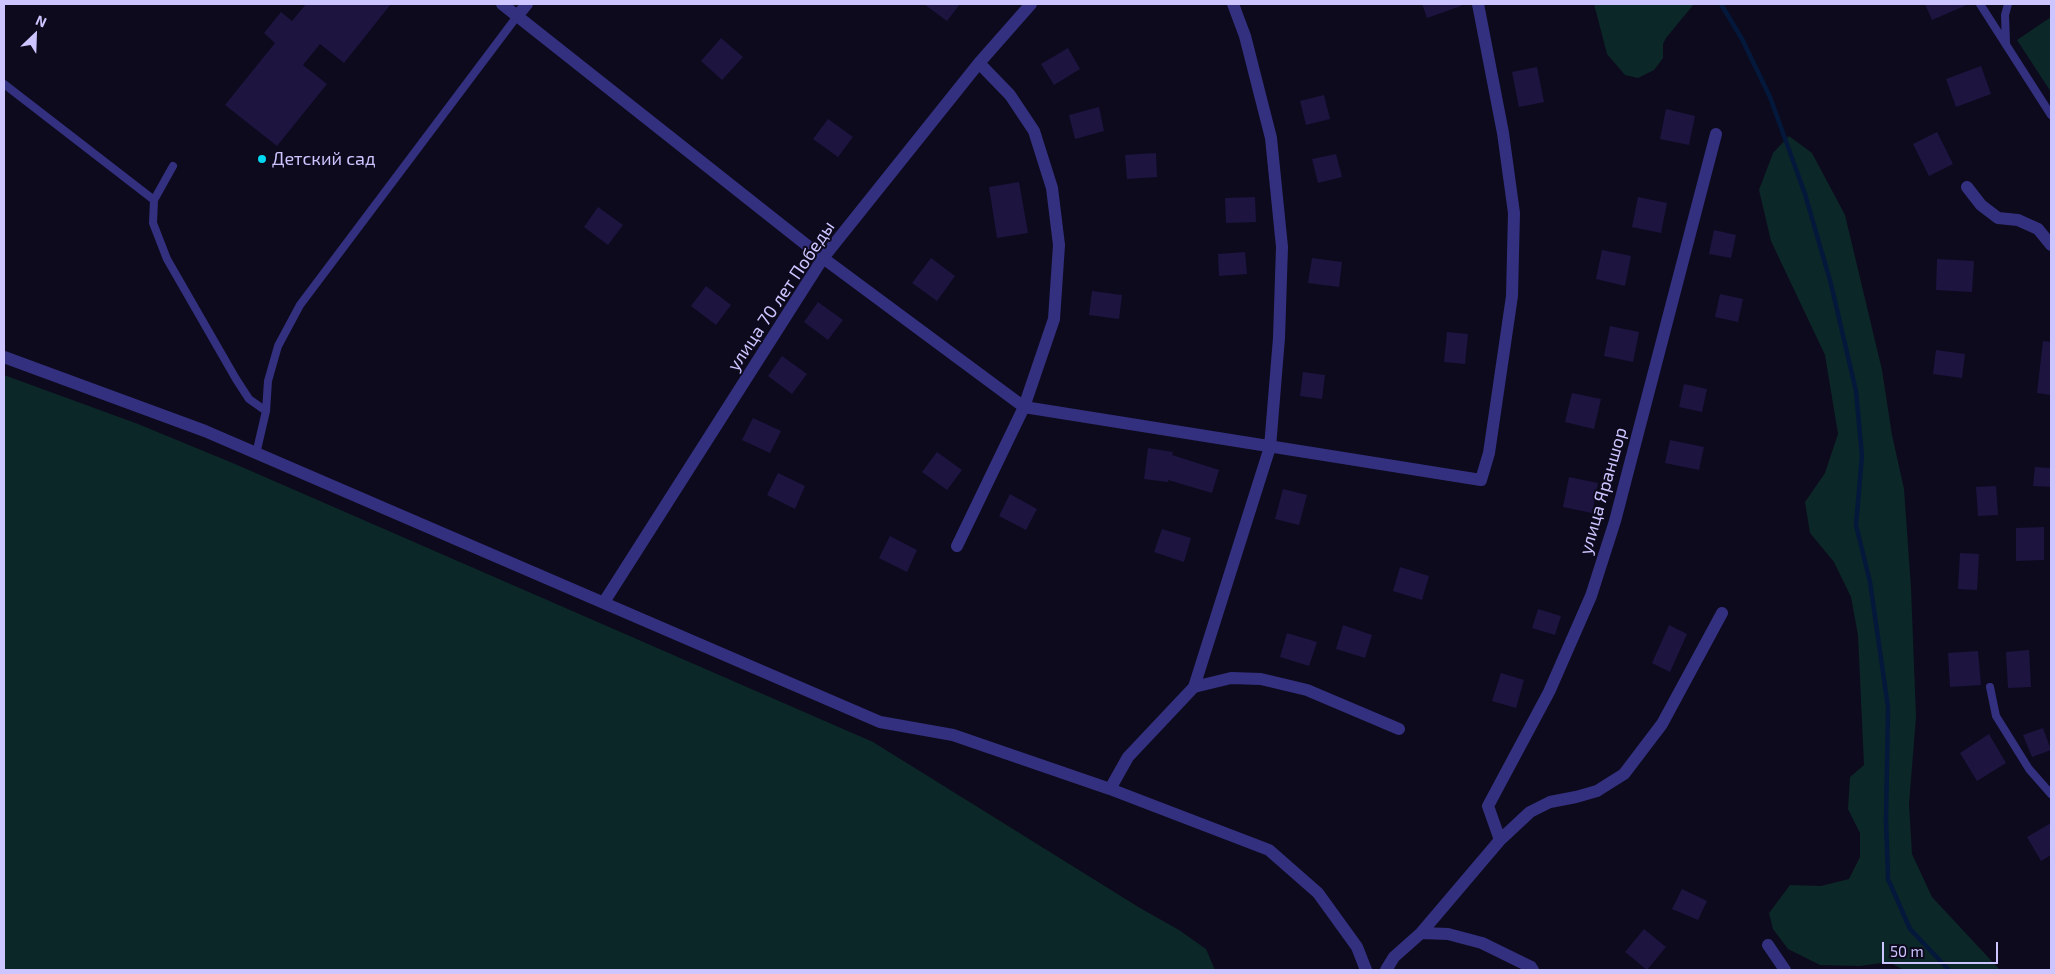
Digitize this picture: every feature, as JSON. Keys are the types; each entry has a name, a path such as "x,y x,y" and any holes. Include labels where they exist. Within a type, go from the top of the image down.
{"street":[{"path":"502,4 823,258 1024,408 1481,480 1489,454 1512,296 1514,213 1503,132 1478,4"},
{"path":"518,16 527,4"},
{"name":"улица 70 лет Победы","path":"604,602 823,258 979,63 1031,4"},
{"path":"1110,789 1128,757 1194,687 1270,447 1280,338 1282,247 1271,138 1244,36 1233,4"},
{"path":"957,546 1024,408 1054,319 1059,245 1052,188 1034,131 1010,95 979,63"},
{"name":"улица Яраншор","path":"1500,840 1488,806 1549,692 1591,596 1615,521 1716,134"},
{"path":"1967,187 1981,205 1998,218 2018,220 2038,229 2051,245"},
{"path":"4,357 205,431 880,722 954,735 1110,789 1269,850 1318,893 1357,947 1366,970"},
{"path":"1386,970 1394,957 1421,933 1500,840 1530,812 1550,802 1597,791 1624,774 1662,724 1722,614"},
{"path":"1194,687 1231,678 1261,679 1307,690 1399,729"},
{"path":"1421,933 1448,934 1482,943 1531,967 1533,970"},
{"path":"1768,945 1785,970"}],"lane":[{"path":"1980,4 2051,115"},
{"path":"2006,43 2005,15 2008,4"},
{"path":"256,454 266,411 268,380 278,346 300,305 518,16"},
{"path":"4,84 154,200"},
{"path":"173,166 154,200 152,223 167,259 236,379 249,399 266,411"},
{"path":"1990,687 1996,716 2029,769 2051,794"}],"green space":[{"path":"1594,4 1694,4 1666,38 1663,44 1663,58 1654,70 1638,78 1625,75 1607,54"},
{"path":"2051,17 2051,92 2017,40"},
{"path":"1789,136 1812,153 1845,215 1882,370 1892,435 1904,489 1911,588 1916,717 1909,804 1912,854 1932,897 2000,970 1904,970 1889,962 1860,966 1820,965 1788,949 1773,929 1769,913 1790,885 1821,886 1849,879 1860,857 1860,833 1848,809 1850,777 1864,765 1858,635 1851,597 1834,562 1810,533 1805,502 1825,473 1838,434 1825,355 1771,241 1759,190 1773,153"},
{"path":"4,375 138,424 235,464 873,742 1140,908 1179,930 1206,949 1215,970 4,970"}],"building":[{"path":"306,4 391,4 344,63 320,44 303,65 327,84 277,146 225,105 275,43 264,33 281,12 292,21"},
{"path":"924,4 960,4 947,21"},
{"path":"1422,4 1461,4 1461,6 1427,18"},
{"path":"1925,4 1969,4 1932,20"},
{"path":"721,38 743,57 722,80 701,61"},
{"path":"1068,48 1080,69 1054,85 1041,64"},
{"path":"1981,66 1991,94 1956,107 1946,79"},
{"path":"1537,67 1544,102 1519,107 1512,72"},
{"path":"1324,95 1330,119 1306,125 1300,101"},
{"path":"1099,107 1104,131 1075,139 1069,115"},
{"path":"1666,109 1695,116 1689,145 1660,139"},
{"path":"828,119 853,137 838,157 813,139"},
{"path":"1937,132 1953,164 1929,176 1913,144"},
{"path":"1156,153 1157,177 1127,179 1125,155"},
{"path":"1336,154 1342,177 1318,183 1312,159"},
{"path":"1019,182 1028,233 997,238 989,187"},
{"path":"1255,197 1256,222 1226,223 1225,198"},
{"path":"1638,197 1667,203 1661,233 1632,227"},
{"path":"598,207 623,225 608,245 584,227"},
{"path":"1714,230 1736,235 1731,258 1709,254"},
{"path":"1602,250 1631,256 1625,286 1596,279"},
{"path":"1245,252 1247,274 1219,276 1218,254"},
{"path":"931,258 955,276 937,301 912,283"},
{"path":"1312,258 1342,262 1339,287 1308,283"},
{"path":"1937,259 1974,261 1972,292 1936,290"},
{"path":"706,286 731,305 716,325 691,306"},
{"path":"1092,291 1122,295 1119,319 1089,315"},
{"path":"1720,294 1743,299 1738,322 1715,317"},
{"path":"818,302 843,320 828,340 804,322"},
{"path":"1610,326 1639,332 1633,362 1604,356"},
{"path":"1447,332 1468,334 1465,364 1444,362"},
{"path":"2043,341 2051,342 2051,395 2037,393"},
{"path":"1936,350 1965,354 1962,378 1933,374"},
{"path":"782,356 807,374 792,394 768,376"},
{"path":"1303,372 1325,375 1322,399 1300,396"},
{"path":"1684,384 1707,389 1702,412 1679,407"},
{"path":"1572,393 1601,399 1594,429 1565,422"},
{"path":"753,418 781,431 770,453 742,440"},
{"path":"1670,440 1704,447 1699,470 1665,463"},
{"path":"1148,448 1173,452 1172,455 1219,470 1212,493 1168,480 1168,482 1144,479"},
{"path":"937,452 962,470 947,490 922,472"},
{"path":"2035,467 2051,468 2051,487 2033,486"},
{"path":"778,473 805,486 795,509 767,495"},
{"path":"1569,477 1598,483 1592,513 1563,507"},
{"path":"1996,486 1998,515 1978,516 1976,487"},
{"path":"1283,489 1307,495 1299,525 1275,519"},
{"path":"1010,494 1037,509 1026,530 999,516"},
{"path":"2044,527 2044,560 2016,561 2016,528"},
{"path":"1162,529 1191,538 1184,562 1154,552"},
{"path":"890,536 917,550 907,572 879,558"},
{"path":"1960,553 1979,554 1977,590 1958,589"},
{"path":"1400,567 1429,576 1422,600 1393,591"},
{"path":"1538,609 1561,616 1555,635 1532,628"},
{"path":"1343,625 1372,635 1365,658 1336,649"},
{"path":"1669,625 1687,634 1670,672 1652,663"},
{"path":"1287,633 1317,642 1309,666 1280,657"},
{"path":"2029,650 2031,687 2008,688 2006,652"},
{"path":"1978,651 1981,685 1950,687 1948,653"},
{"path":"1501,673 1524,680 1516,708 1492,701"},
{"path":"2043,728 2051,750 2032,757 2023,735"},
{"path":"1989,734 2006,763 1977,781 1960,753"},
{"path":"2051,823 2051,855 2041,861 2027,837"},
{"path":"1682,889 1707,901 1698,920 1672,909"},
{"path":"1644,929 1666,947 1647,970 1625,952"}],"waterway":[{"path":"1721,4 1742,39 1770,97 1805,194 1831,284 1856,391 1862,456 1856,525 1870,582 1888,707 1886,820 1888,879 1910,929 1949,970"}],"place":[{"name":"Детский сад","path":"262,159"}]}
